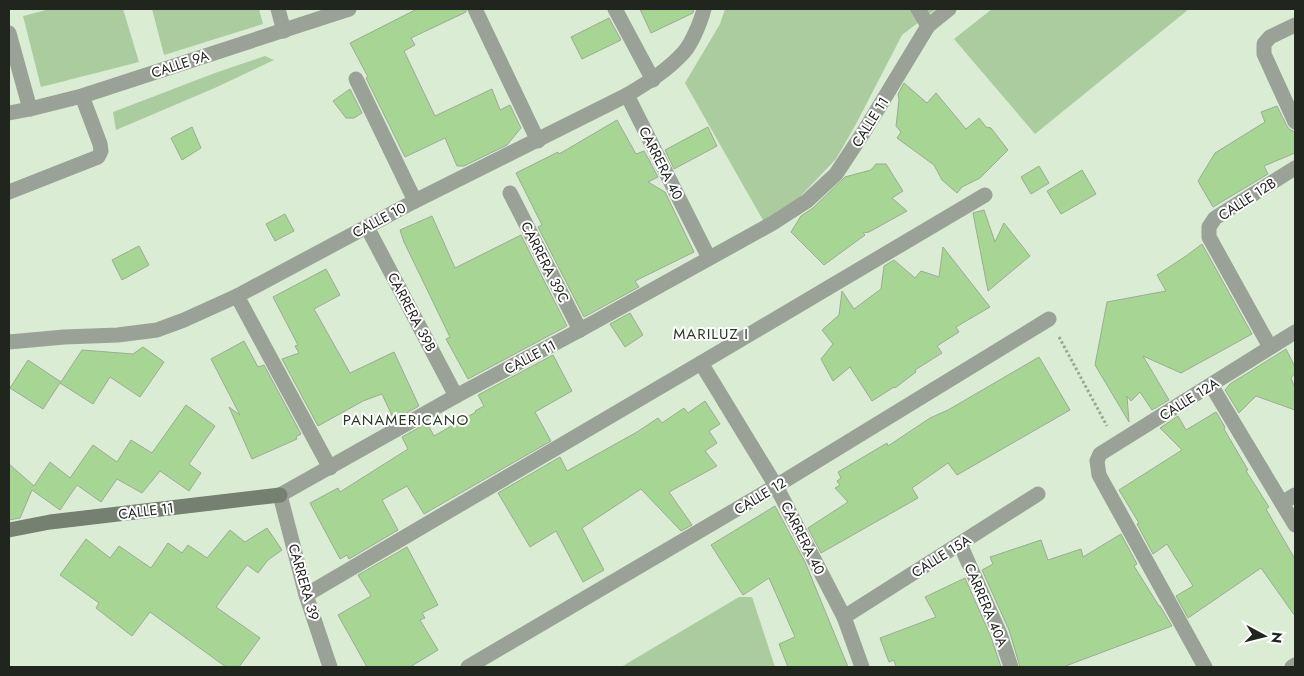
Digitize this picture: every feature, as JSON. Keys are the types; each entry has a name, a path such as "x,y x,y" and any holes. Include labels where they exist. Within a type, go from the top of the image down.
{"street":[{"path":"278,9 284,31"},
{"name":"CALLE 9A","path":"9,113 82,96 349,9"},
{"path":"475,9 538,141"},
{"path":"615,9 653,80"},
{"name":"CALLE 10","path":"9,342 64,337 118,336 157,330 237,296 653,80 685,51 700,22 704,9"},
{"path":"918,9 928,26"},
{"name":"CALLE 11","path":"9,530 50,522 280,495 456,396 580,330 773,223 807,201 836,174 928,26 949,9"},
{"path":"1295,25 1270,37 1264,44 1264,54 1295,122"},
{"path":"9,33 30,109"},
{"path":"356,79 415,202"},
{"name":"CARRERA 40","path":"627,95 709,258"},
{"path":"9,192 98,157 101,151 100,144 82,96"},
{"name":"CALLE 12B","path":"1270,347 1209,237 1209,227 1215,218 1295,168"},
{"name":"CARRERA 39C","path":"510,193 580,330"},
{"path":"306,595 985,195"},
{"name":"CARRERA 39B","path":"368,227 456,396"},
{"path":"237,296 330,468"},
{"name":"CALLE 12","path":"468,667 776,486 1049,319"},
{"name":"CALLE 12A","path":"1205,667 1099,475 1097,461 1100,454 1295,332"},
{"name":"CARRERA 40","path":"701,363 776,486 844,617 862,667"},
{"path":"1211,385 1295,525"},
{"name":"CALLE 15A","path":"844,617 1038,494"},
{"name":"CARRERA 39","path":"280,495 306,595 330,667"},
{"path":"1282,503 1295,495"},
{"name":"CARRERA 40A","path":"960,544 1000,634 1011,667"}],"path":[{"path":"1049,319 1117,444"}],"green space":[{"path":"50,9 123,9 139,62 41,87 23,16"},
{"path":"152,9 259,9 263,24 164,55"},
{"path":"725,9 936,9 902,35 836,159 794,203 764,222 685,83 720,24"},
{"path":"992,9 1189,9 1035,134 954,39"},
{"path":"265,56 274,60 217,87 116,130 113,112"},
{"path":"739,597 752,597 775,667 621,667"}],"building":[{"path":"417,9 466,9 466,12 411,38 415,45 404,51 435,116 492,89 500,110 510,105 521,128 507,145 464,166 457,166 445,138 405,157 350,43"},
{"path":"640,9 694,9 693,13 651,33"},
{"path":"609,18 621,40 582,59 571,37"},
{"path":"904,83 927,103 936,93 966,129 979,118 986,127 991,128 1008,150 980,178 962,187 957,193 942,180 934,165 897,138 901,132 896,126 898,94"},
{"path":"350,89 362,113 354,118 346,118 333,101"},
{"path":"1277,106 1289,129 1295,132 1295,153 1264,166 1268,174 1213,207 1198,181 1215,153 1265,122 1261,112"},
{"path":"617,120 636,154 644,151 658,177 648,182 665,192 694,252 635,281 639,287 584,317 538,227 542,225 516,173 558,152 559,154"},
{"path":"192,127 201,148 182,160 171,138"},
{"path":"708,127 717,146 674,169 665,150"},
{"path":"876,164 886,164 903,191 892,198 907,211 869,232 863,233 865,235 824,265 791,232 801,216 813,208 845,177 871,170"},
{"path":"1039,166 1049,183 1031,194 1021,177"},
{"path":"1082,170 1096,194 1061,214 1047,191"},
{"path":"984,210 995,242 1004,223 1030,256 988,291 973,213"},
{"path":"285,214 294,231 275,241 266,224"},
{"path":"432,216 455,268 521,235 567,326 468,379 446,339 450,337 400,230"},
{"path":"1202,244 1252,334 1181,373 1143,356 1169,400 1152,410 1140,392 1131,401 1127,396 1129,422 1095,365 1107,302 1166,291 1157,275"},
{"path":"139,246 149,265 122,280 112,260"},
{"path":"943,247 990,307 956,327 959,332 937,346 942,353 915,370 916,372 895,388 872,401 850,367 833,381 821,359 833,344 822,330 839,315 842,291 854,309 881,289 884,266 894,260 915,278 921,271 939,277"},
{"path":"326,269 340,295 314,309 350,373 394,352 419,406 394,420 382,394 363,401 318,426 282,359 299,353 295,346 298,345 273,297"},
{"path":"630,313 643,335 625,347 610,324"},
{"path":"244,341 258,367 264,365 301,434 296,437 297,439 252,459 229,407 240,415 211,359"},
{"path":"143,347 164,362 140,397 110,377 93,404 60,383 43,409 10,388 28,360 61,382 82,350 133,354"},
{"path":"1286,349 1295,367 1295,373 1291,378 1295,388 1295,410 1256,396 1239,413 1225,390 1230,384"},
{"path":"553,355 572,391 535,412 551,441 424,514 407,486 382,500 398,530 349,559 347,555 340,559 310,503 338,488 340,492 408,449 402,437 427,423 434,436 476,412 484,406 478,395"},
{"path":"1039,357 1070,410 957,475 948,463 912,488 918,498 821,553 808,528 848,502 835,488 840,485 837,481 841,478 838,472 887,443 888,446 930,418 948,410"},
{"path":"705,401 720,424 709,431 717,443 705,451 717,466 669,492 692,525 681,531 641,489 582,528 604,570 583,582 556,531 530,547 498,493 560,457 567,471 637,432 658,418 662,423 684,408 688,413"},
{"path":"186,405 215,426 189,464 201,473 189,491 160,471 142,493 117,479 101,502 77,485 60,510 32,490 20,518 9,520 9,464 34,486 50,462 70,478 93,445 117,462 131,440 152,453"},
{"path":"1216,412 1248,470 1246,471 1269,507 1266,509 1295,559 1295,616 1261,568 1188,618 1176,596 1193,586 1167,544 1153,554 1137,524 1139,523 1119,490 1182,450 1160,428 1178,416 1186,430"},
{"path":"775,506 805,562 848,667 788,667 779,644 795,637 769,578 743,595 711,545"},
{"path":"267,528 282,550 268,560 258,573 247,565 216,607 260,638 239,667 226,667 150,612 132,636 96,608 99,603 60,575 86,539 110,558 119,546 151,568 168,543 182,553 188,545 207,558 230,530 245,542"},
{"path":"1121,534 1137,564 1134,566 1172,626 1063,667 1020,667 1009,630 982,570 993,564 990,557 1041,540 1048,560 1081,549 1083,557"},
{"path":"407,547 438,605 422,613 425,618 420,620 438,650 410,667 367,667 338,615 371,596 358,575"},
{"path":"965,578 991,637 1001,667 896,667 894,660 889,662 880,638 936,617 925,597"}],"district":[{"name":"MARILUZ I","path":"711,334"},
{"name":"PANAMERICANO","path":"406,420"}]}
